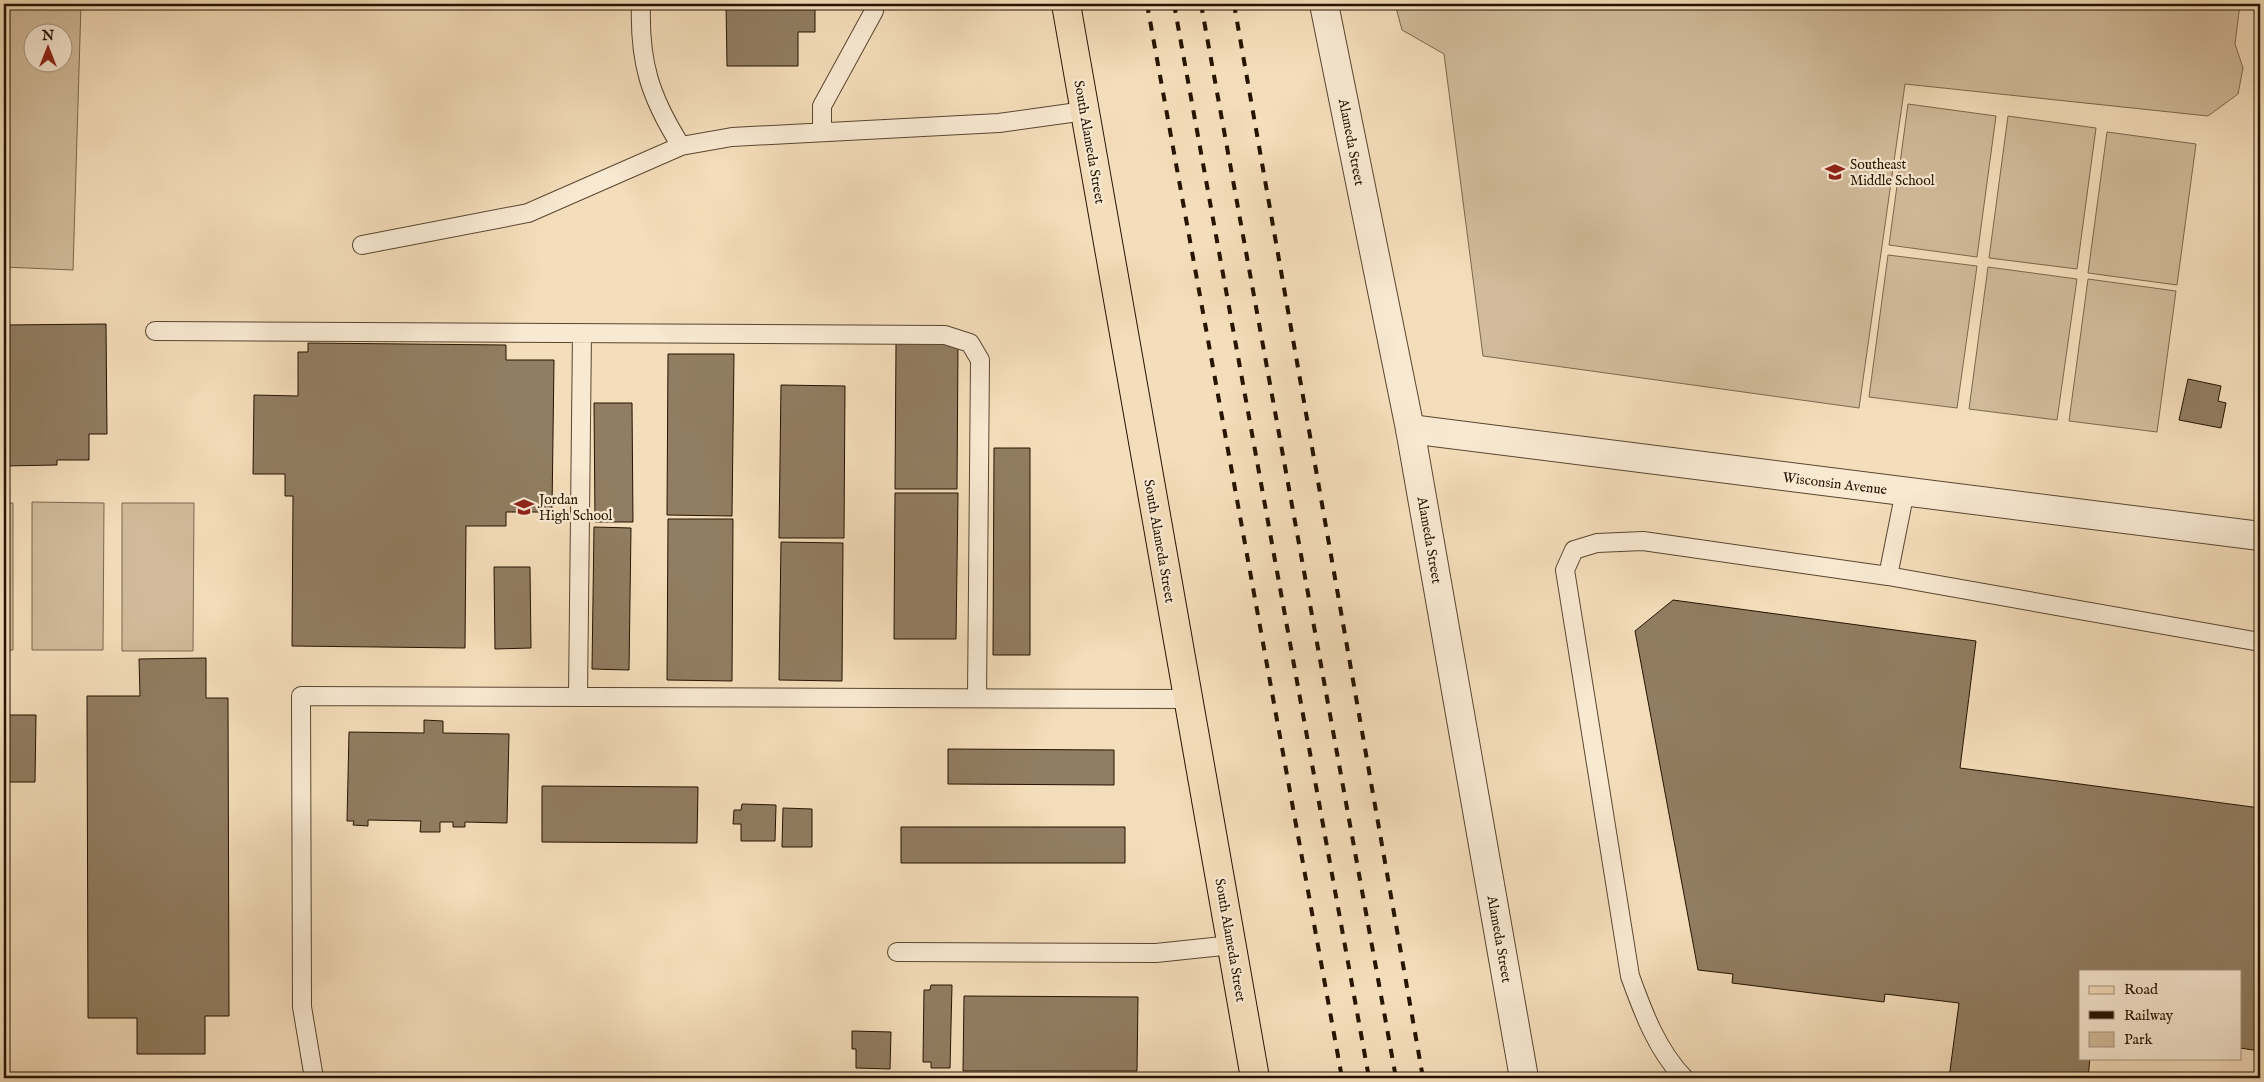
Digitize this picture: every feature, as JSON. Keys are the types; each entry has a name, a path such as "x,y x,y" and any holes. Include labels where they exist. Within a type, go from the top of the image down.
{"main road":[{"name":"South Alameda Street","path":"1066,4 1255,1078"}],"street":[{"name":"Alameda Street","path":"1324,4 1410,429 1524,1078"},
{"name":"Wisconsin Avenue","path":"1410,429 2260,536"}],"lane":[{"path":"641,4 640,34 646,70 661,114 681,146"},
{"path":"822,132 822,106 874,11 873,4"},
{"path":"362,245 528,213 681,146 732,137 999,123 1085,111"},
{"path":"155,331 945,335 970,343 980,360 976,698"},
{"path":"578,696 582,333"},
{"path":"1888,576 1905,491"},
{"path":"1684,1078 1671,1064 1643,1013 1630,976 1565,570 1574,550 1598,543 1643,541 1888,576 2260,642"},
{"path":"314,1078 302,1008 301,696 1188,699"},
{"path":"897,952 1156,953 1232,945"}],"green space":[{"path":"4,4 81,4 73,270 4,267"},
{"path":"1395,4 2240,4 2235,44 2243,68 2238,94 2208,116 1905,84 1859,408 1483,356 1444,54 1402,30"},
{"path":"1908,104 1996,116 1977,257 1889,245"},
{"path":"2008,116 2096,128 2077,269 1989,258"},
{"path":"2107,132 2196,144 2177,285 2088,273"},
{"path":"1888,255 1977,266 1957,408 1869,397"},
{"path":"1988,267 2077,279 2057,420 1969,409"},
{"path":"2088,279 2176,291 2157,432 2069,421"},
{"path":"32,502 104,503 103,650 32,650"},
{"path":"4,503 13,503 13,650 4,650"},
{"path":"122,503 194,503 193,651 122,651"}],"building":[{"path":"726,4 815,4 815,32 798,32 798,66 727,66"},
{"path":"106,324 107,434 89,434 89,460 57,460 57,465 4,466 4,325"},
{"path":"308,343 506,345 506,360 554,360 552,512 506,512 506,526 466,526 465,648 292,646 293,496 285,496 285,474 253,474 254,395 298,396 298,352 308,352"},
{"path":"896,343 958,343 957,489 895,489"},
{"path":"668,354 734,354 732,516 667,515"},
{"path":"2188,379 2221,386 2218,401 2226,403 2221,428 2179,420"},
{"path":"781,385 845,386 844,538 779,538"},
{"path":"594,403 632,403 633,522 595,522"},
{"path":"994,448 1030,448 1030,655 993,655"},
{"path":"895,493 958,493 956,639 894,639"},
{"path":"668,519 733,519 732,681 667,680"},
{"path":"594,527 631,528 629,670 592,669"},
{"path":"781,542 843,543 842,681 779,680"},
{"path":"494,567 530,567 531,648 495,649"},
{"path":"1673,600 1976,641 1960,768 2260,808 2260,1051 2242,1048 2242,970 2079,970 2079,1060 2090,1060 2088,1078 1949,1078 1959,1003 1885,994 1884,1002 1732,983 1733,974 1698,970 1635,631"},
{"path":"206,658 206,698 228,698 229,1016 205,1016 205,1054 137,1054 137,1018 88,1018 87,696 140,696 139,659"},
{"path":"4,715 36,715 35,782 4,782"},
{"path":"424,720 443,721 443,733 509,734 507,823 465,822 465,827 453,827 453,822 440,822 440,832 420,832 421,821 368,820 368,826 353,825 354,821 347,821 349,732 424,733"},
{"path":"948,749 1114,750 1114,785 948,784"},
{"path":"542,786 698,787 697,843 542,842"},
{"path":"742,804 776,805 775,841 741,841 741,824 733,824 734,810 741,810"},
{"path":"783,808 812,809 812,847 782,847"},
{"path":"901,827 1125,827 1125,863 901,863"},
{"path":"931,985 952,985 950,1068 931,1068 931,1062 923,1062 924,990 930,990"},
{"path":"964,996 1138,997 1137,1071 963,1071"},
{"path":"852,1031 891,1032 890,1069 856,1068 856,1049 852,1049"}],"railway":[{"path":"1147,4 1342,1078"},
{"path":"1174,4 1369,1078"},
{"path":"1201,4 1396,1078"},
{"path":"1234,4 1423,1078"}],"place":[{"name":"Southeast Middle School","path":"1835,172"},
{"name":"Jordan High School","path":"524,507"}]}
